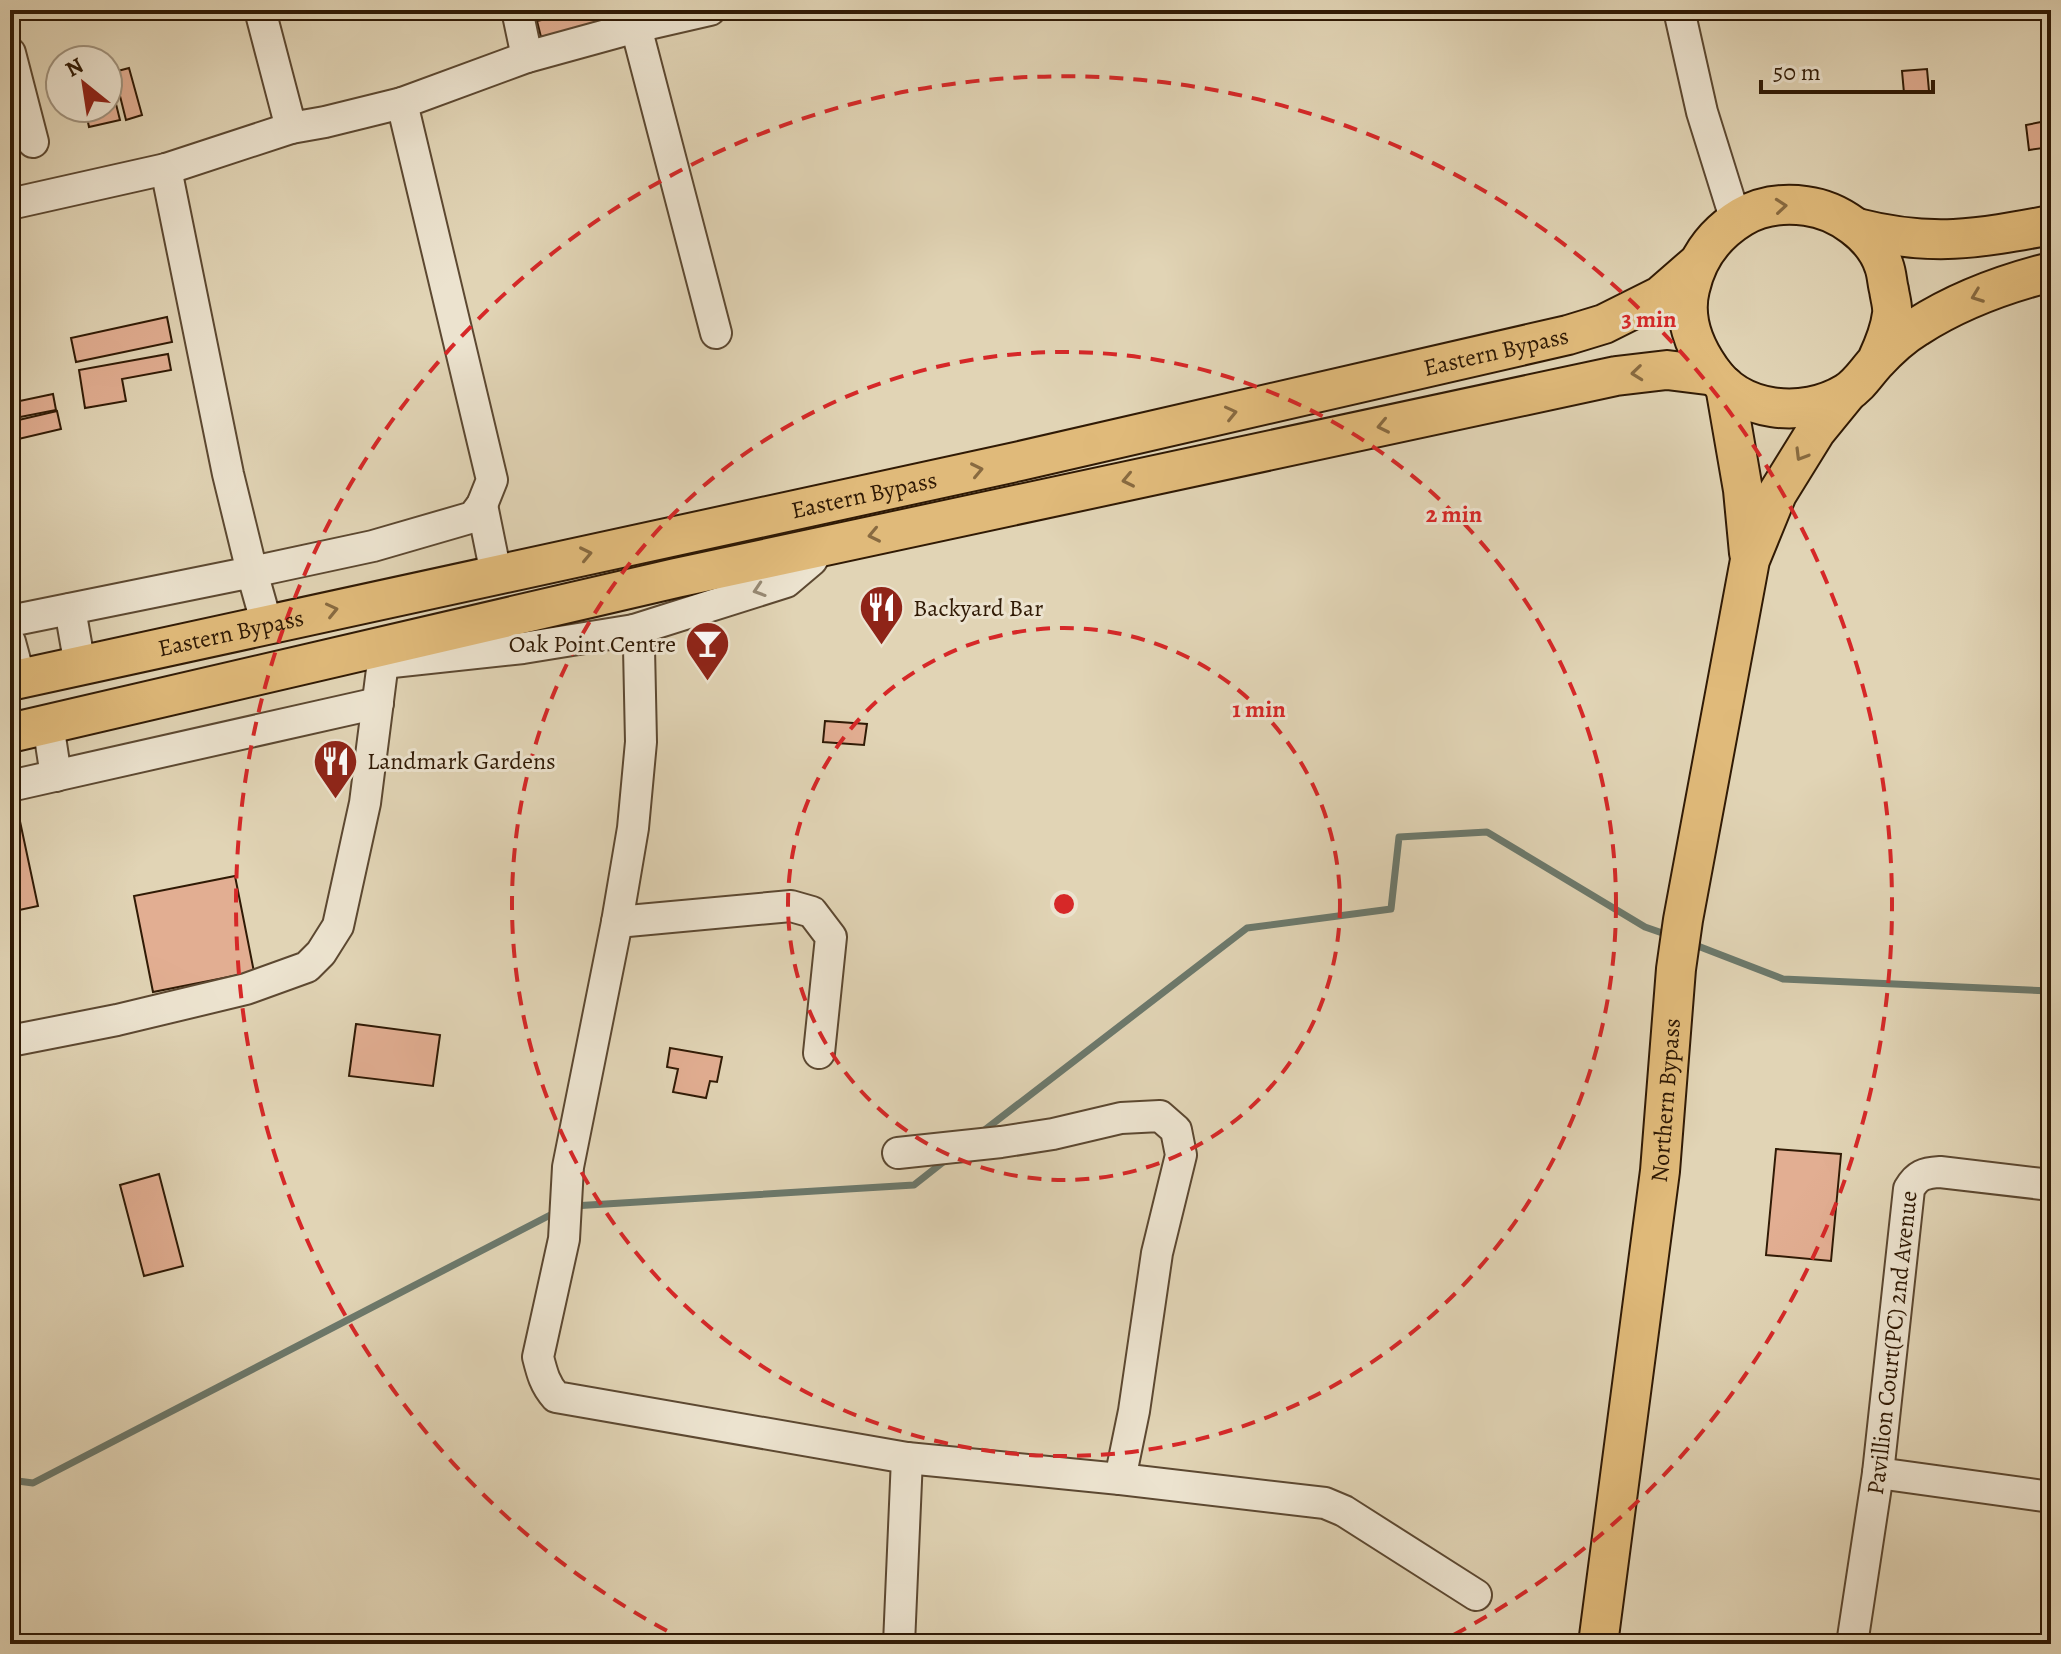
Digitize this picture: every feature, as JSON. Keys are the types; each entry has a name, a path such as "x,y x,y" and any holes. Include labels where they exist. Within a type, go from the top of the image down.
{"main road":[{"name":"Eastern Bypass","path":"1720,381 1698,351 1689,322 1689,292 1698,263 1710,243 1736,221 1769,207 1792,204 1815,207 1837,215 1857,228 1872,245 1884,265 1892,311 1888,336 1877,360"},
{"name":"Eastern Bypass","path":"1857,228 1891,237 1949,241 2051,225"},
{"name":"Eastern Bypass","path":"15,680 1020,461 1568,335 1604,324 1660,296 1698,263"},
{"name":"Eastern Bypass","path":"10,733 384,654 819,547 1616,376 1667,370 1720,381 1753,402 1785,410 1817,406 1847,393 1877,360 1913,330 1953,305 2013,282 2051,272"},
{"path":"1720,381 1743,490 1750,560"},
{"path":"1750,560 1777,494 1816,431 1847,393"},
{"name":"Northern Bypass","path":"1598,1644 1660,1171 1676,969 1750,560"}],"street":[{"path":"260,10 291,128"},
{"path":"517,10 527,57"},
{"path":"10,204 166,169 291,128 402,103 527,57 710,10"},
{"path":"1679,10 1702,112 1736,221"},
{"path":"636,27 716,333"},
{"path":"10,53 33,142"},
{"path":"10,621 373,546 473,517 482,505 492,480 402,103"},
{"path":"166,169 228,474 267,625"},
{"path":"482,505 496,574"},
{"path":"10,1041 117,1020 246,989 307,967 321,953 338,926 365,803 384,654 523,648 634,630 786,582 812,560 819,547"},
{"path":"70,609 80,666"},
{"path":"634,630 639,648 641,742 633,828 568,1167 564,1239 538,1357 547,1388 556,1397 907,1458 1325,1503 1344,1511 1476,1595"},
{"path":"10,642 15,680"},
{"path":"10,786 378,703"},
{"path":"48,724 56,776"},
{"path":"617,922 791,906 812,912 831,937 819,1053"},
{"path":"898,1153 1053,1134 1121,1118 1160,1116 1176,1130 1181,1155 1157,1253 1134,1411 1120,1479"},
{"name":"Pavillion Court(PC) 2nd Avenue","path":"1852,1644 1878,1473 1909,1189 1915,1179 1924,1173 1940,1172 2051,1185"},
{"path":"899,1644 907,1458"},
{"path":"1878,1473 2051,1497"}],"building":[{"path":"586,10 630,10 631,15 541,37 537,21"},
{"path":"129,68 142,115 126,120 124,112 124,69"},
{"path":"1927,69 1929,91 1904,93 1902,71"},
{"path":"2051,120 2051,147 2029,150 2026,125"},
{"path":"10,127 16,151 10,153"},
{"path":"167,317 172,342 76,362 71,338"},
{"path":"168,354 171,370 122,379 126,401 85,408 79,370"},
{"path":"53,394 56,410 10,419 10,403"},
{"path":"57,411 61,429 10,441 10,422"},
{"path":"825,721 867,724 864,745 823,742"},
{"path":"18,812 38,906 10,912 10,814"},
{"path":"235,876 254,972 153,992 134,896"},
{"path":"356,1024 440,1035 433,1086 349,1076"},
{"path":"670,1048 722,1057 717,1082 710,1081 706,1098 673,1092 678,1069 667,1067"},
{"path":"1776,1149 1841,1154 1831,1261 1766,1255"},
{"path":"159,1174 183,1266 144,1276 120,1185"}],"waterway":[{"path":"982,1132 1247,928 1391,909 1399,837 1487,832 1645,927 1671,936"},
{"path":"1690,943 1783,979 2051,991"},
{"path":"573,1206 914,1185 947,1159"},
{"path":"10,1480 33,1483 558,1211"}],"place":[{"name":"Backyard Bar","path":"882,647"},
{"name":"Oak Point Centre","path":"707,683"},
{"name":"Landmark Gardens","path":"336,800"}]}
